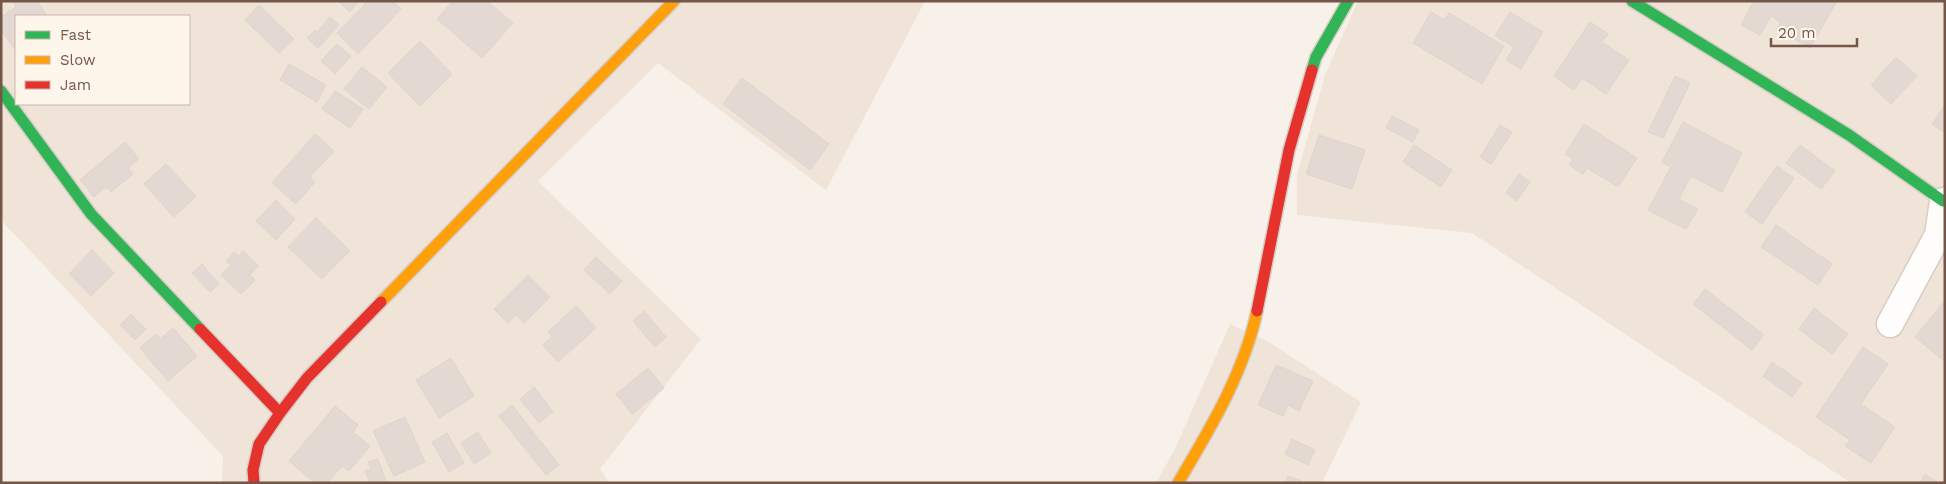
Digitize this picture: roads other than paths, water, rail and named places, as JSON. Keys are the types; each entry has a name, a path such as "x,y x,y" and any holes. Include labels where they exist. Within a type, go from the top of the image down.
{"street":[{"path":"254,483 253,470 259,444 307,378 674,1"},
{"path":"1178,483 1214,423 1252,339 1289,150 1316,57 1348,1"},
{"path":"1632,1 1849,135 1944,201 1938,235 1890,324"},
{"path":"1,91 92,214 280,413"}]}
